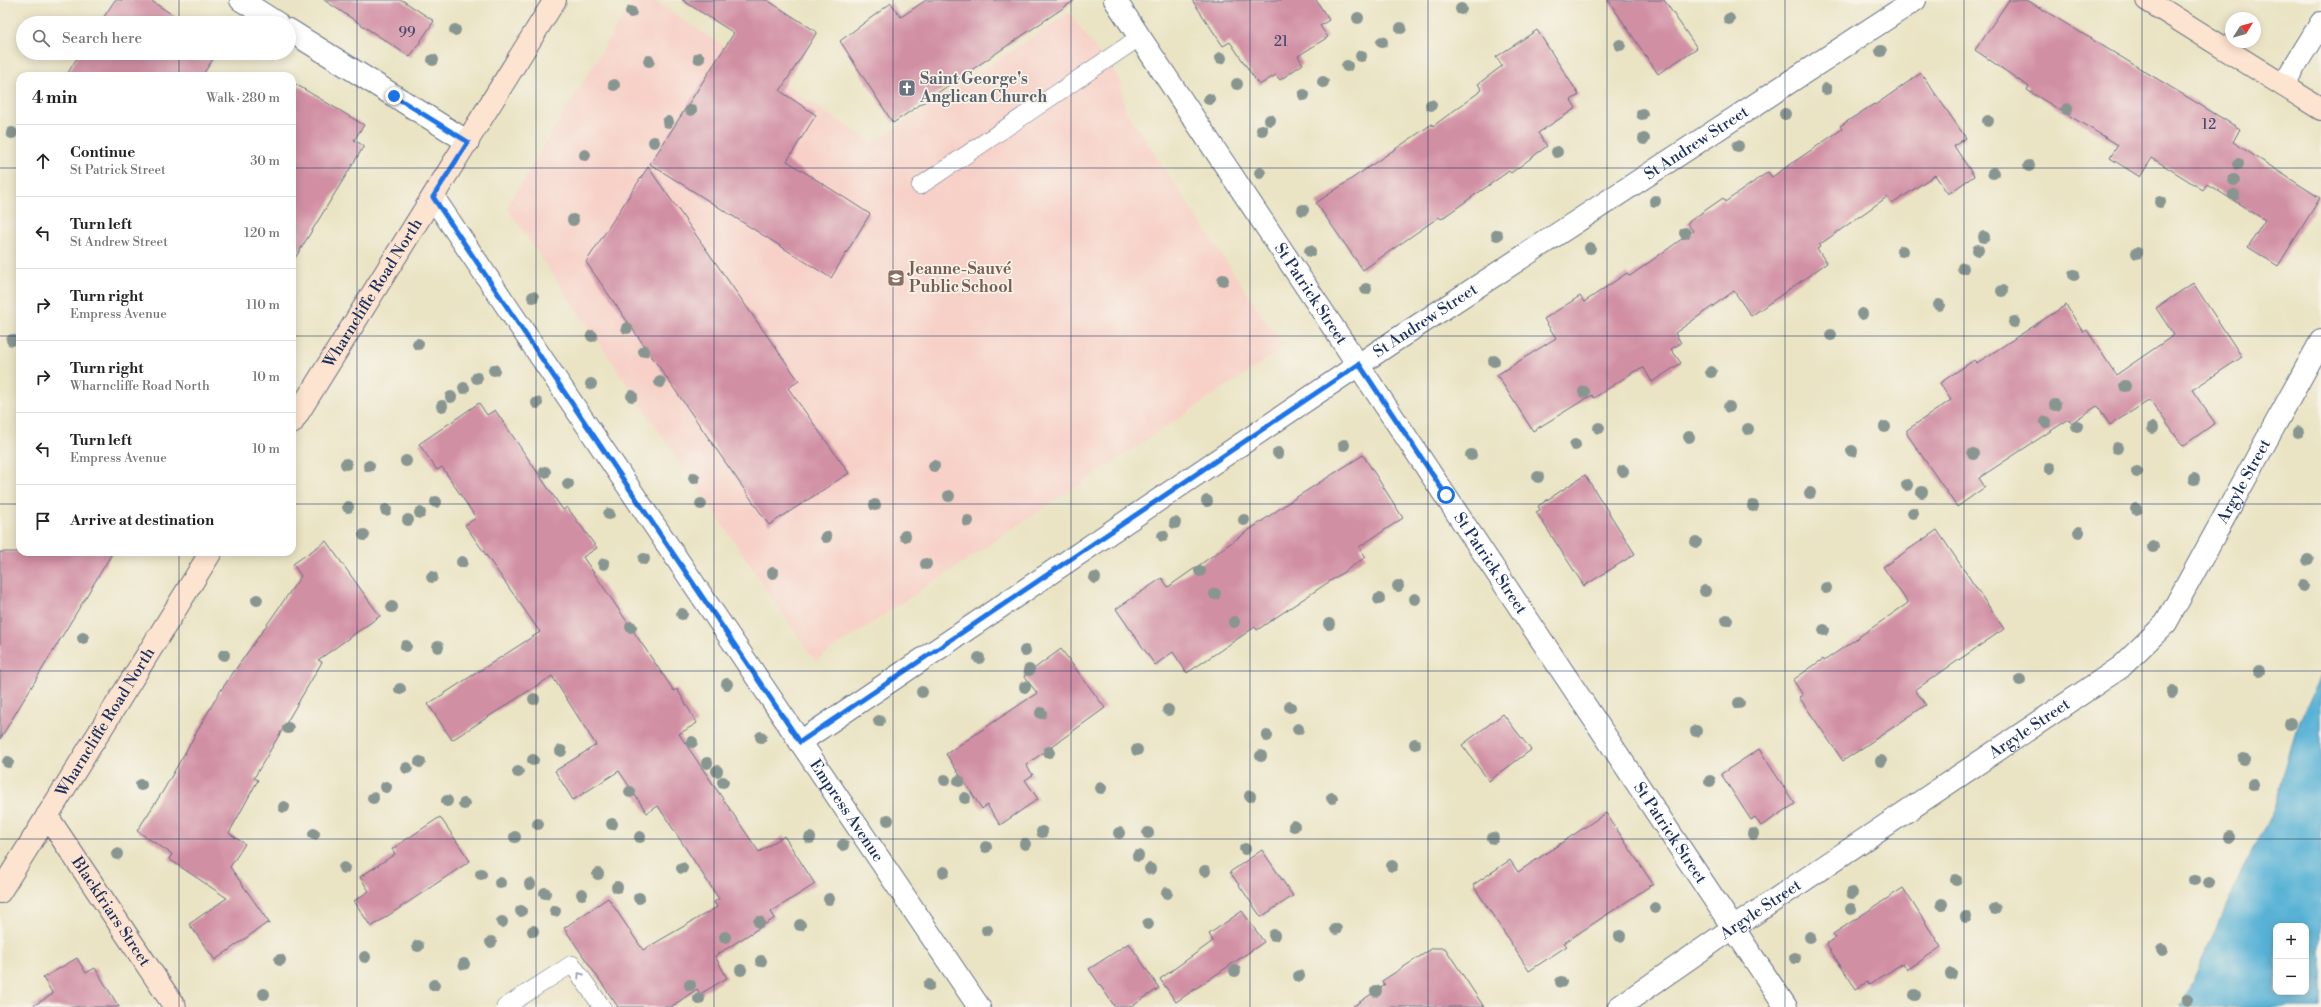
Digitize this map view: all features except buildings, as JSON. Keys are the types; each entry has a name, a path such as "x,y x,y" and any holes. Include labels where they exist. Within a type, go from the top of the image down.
{"main road":[{"name":"Wharncliffe Road North","path":"296,417 555,0"},
{"path":"2148,0 2321,109"},
{"name":"Wharncliffe Road North","path":"0,892 210,556"},
{"name":"Blackfriars Street","path":"47,816 175,1007"}],"street":[{"path":"240,0 266,16"},
{"name":"St Patrick Street","path":"1116,0 1786,1007"},
{"name":"St Andrew Street","path":"800,742 1359,364 1915,0"},
{"path":"2282,85 2321,23"},
{"path":"296,34 468,142"},
{"name":"Empress Avenue","path":"433,197 979,1007"},
{"name":"Argyle Street","path":"1619,1007 1733,928 2121,667 2166,624 2321,341"}],"lane":[{"path":"920,186 1140,37"},
{"path":"505,1007 572,964 602,1007"}],"shaded area":[{"name":"Jeanne-Sauvé Public School","path":"633,0 653,0 873,143 1069,13 1121,82 1125,110 1284,348 815,661 507,207"}],"water":[{"path":"2321,676 2321,1007 2181,1007 2243,869 2274,809 2296,730"}],"place":[{"name":"Saint George's Anglican Church","path":"907,88"},
{"name":"Jeanne-Sauvé Public School","path":"896,278"}],"route":[{"path":"394,96 468,142 433,197 800,742 1359,364 1446,495"}]}
